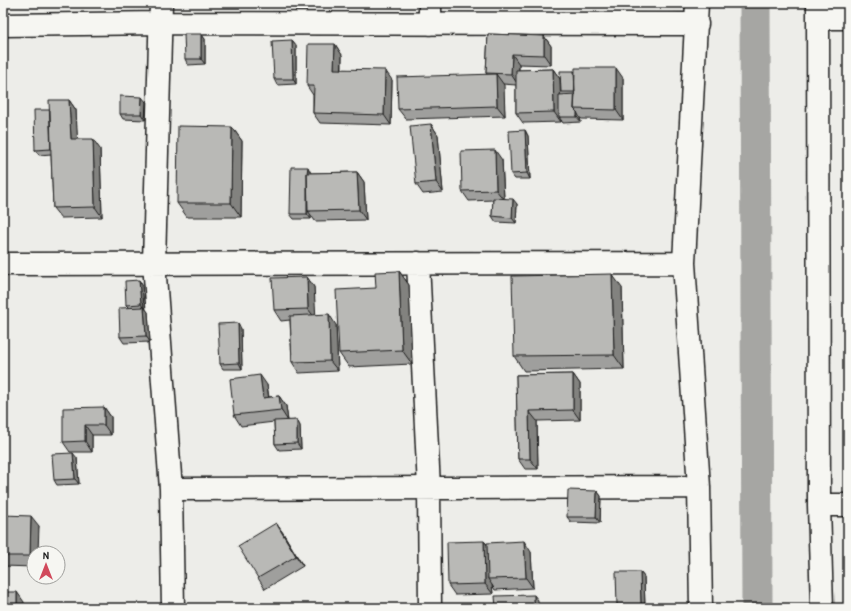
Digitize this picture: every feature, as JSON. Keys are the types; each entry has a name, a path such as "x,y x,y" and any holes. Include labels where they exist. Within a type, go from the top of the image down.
{"street":[{"path":"697,3 684,263 699,487 701,608"},
{"path":"822,608 819,505 818,11 848,18"},
{"path":"3,25 161,13 430,13 697,24"},
{"path":"161,13 154,263 171,489 173,608"},
{"path":"418,263 428,488 430,608"},
{"path":"3,264 684,263"},
{"path":"171,489 699,487"},
{"path":"819,505 848,505"}],"building":[{"path":"184,34 201,34 201,59 185,59"},
{"path":"488,34 544,36 544,55 512,54 511,74 486,73"},
{"path":"292,40 293,79 274,79 272,41"},
{"path":"308,44 335,44 334,69 385,70 384,115 313,113 314,86 307,86"},
{"path":"575,68 616,68 616,110 574,109"},
{"path":"553,69 554,112 516,113 516,70"},
{"path":"560,71 574,71 575,92 561,92"},
{"path":"496,74 497,106 398,109 397,77"},
{"path":"575,94 574,109 577,112 577,117 559,117 559,95"},
{"path":"120,96 142,97 141,114 120,114"},
{"path":"49,100 69,100 71,139 93,139 95,207 53,208"},
{"path":"34,110 50,110 51,149 35,150"},
{"path":"431,124 436,182 416,184 410,126"},
{"path":"178,126 232,127 231,203 177,203"},
{"path":"525,130 527,173 511,174 509,131"},
{"path":"495,150 496,190 462,191 461,151"},
{"path":"291,167 308,167 307,214 290,214"},
{"path":"357,172 359,210 308,211 307,173"},
{"path":"493,198 513,199 512,218 492,216"},
{"path":"399,271 402,350 339,353 336,290 376,288 375,272"},
{"path":"612,274 614,355 514,356 512,276"},
{"path":"307,277 308,309 274,310 272,278"},
{"path":"139,280 141,304 126,305 125,281"},
{"path":"144,307 146,336 120,337 119,308"},
{"path":"329,314 330,361 292,362 290,316"},
{"path":"238,323 239,363 220,364 218,324"},
{"path":"573,374 573,410 529,411 530,459 518,459 516,375"},
{"path":"260,375 263,398 279,396 281,410 234,415 230,379"},
{"path":"104,407 104,425 85,425 85,441 63,442 63,408"},
{"path":"297,420 297,443 275,444 274,421"},
{"path":"73,453 75,479 54,480 52,454"},
{"path":"568,490 597,491 596,517 567,517"},
{"path":"3,515 31,516 30,545 26,545 26,556 3,556"},
{"path":"276,523 296,556 258,578 238,546"},
{"path":"484,541 485,584 448,585 447,542"},
{"path":"524,541 526,578 488,579 487,543"},
{"path":"616,572 640,572 641,605 617,605"},
{"path":"3,592 17,592 17,608 3,608"},
{"path":"534,595 534,608 496,608 495,596"}],"waterway":[{"path":"755,3 757,608"}]}
